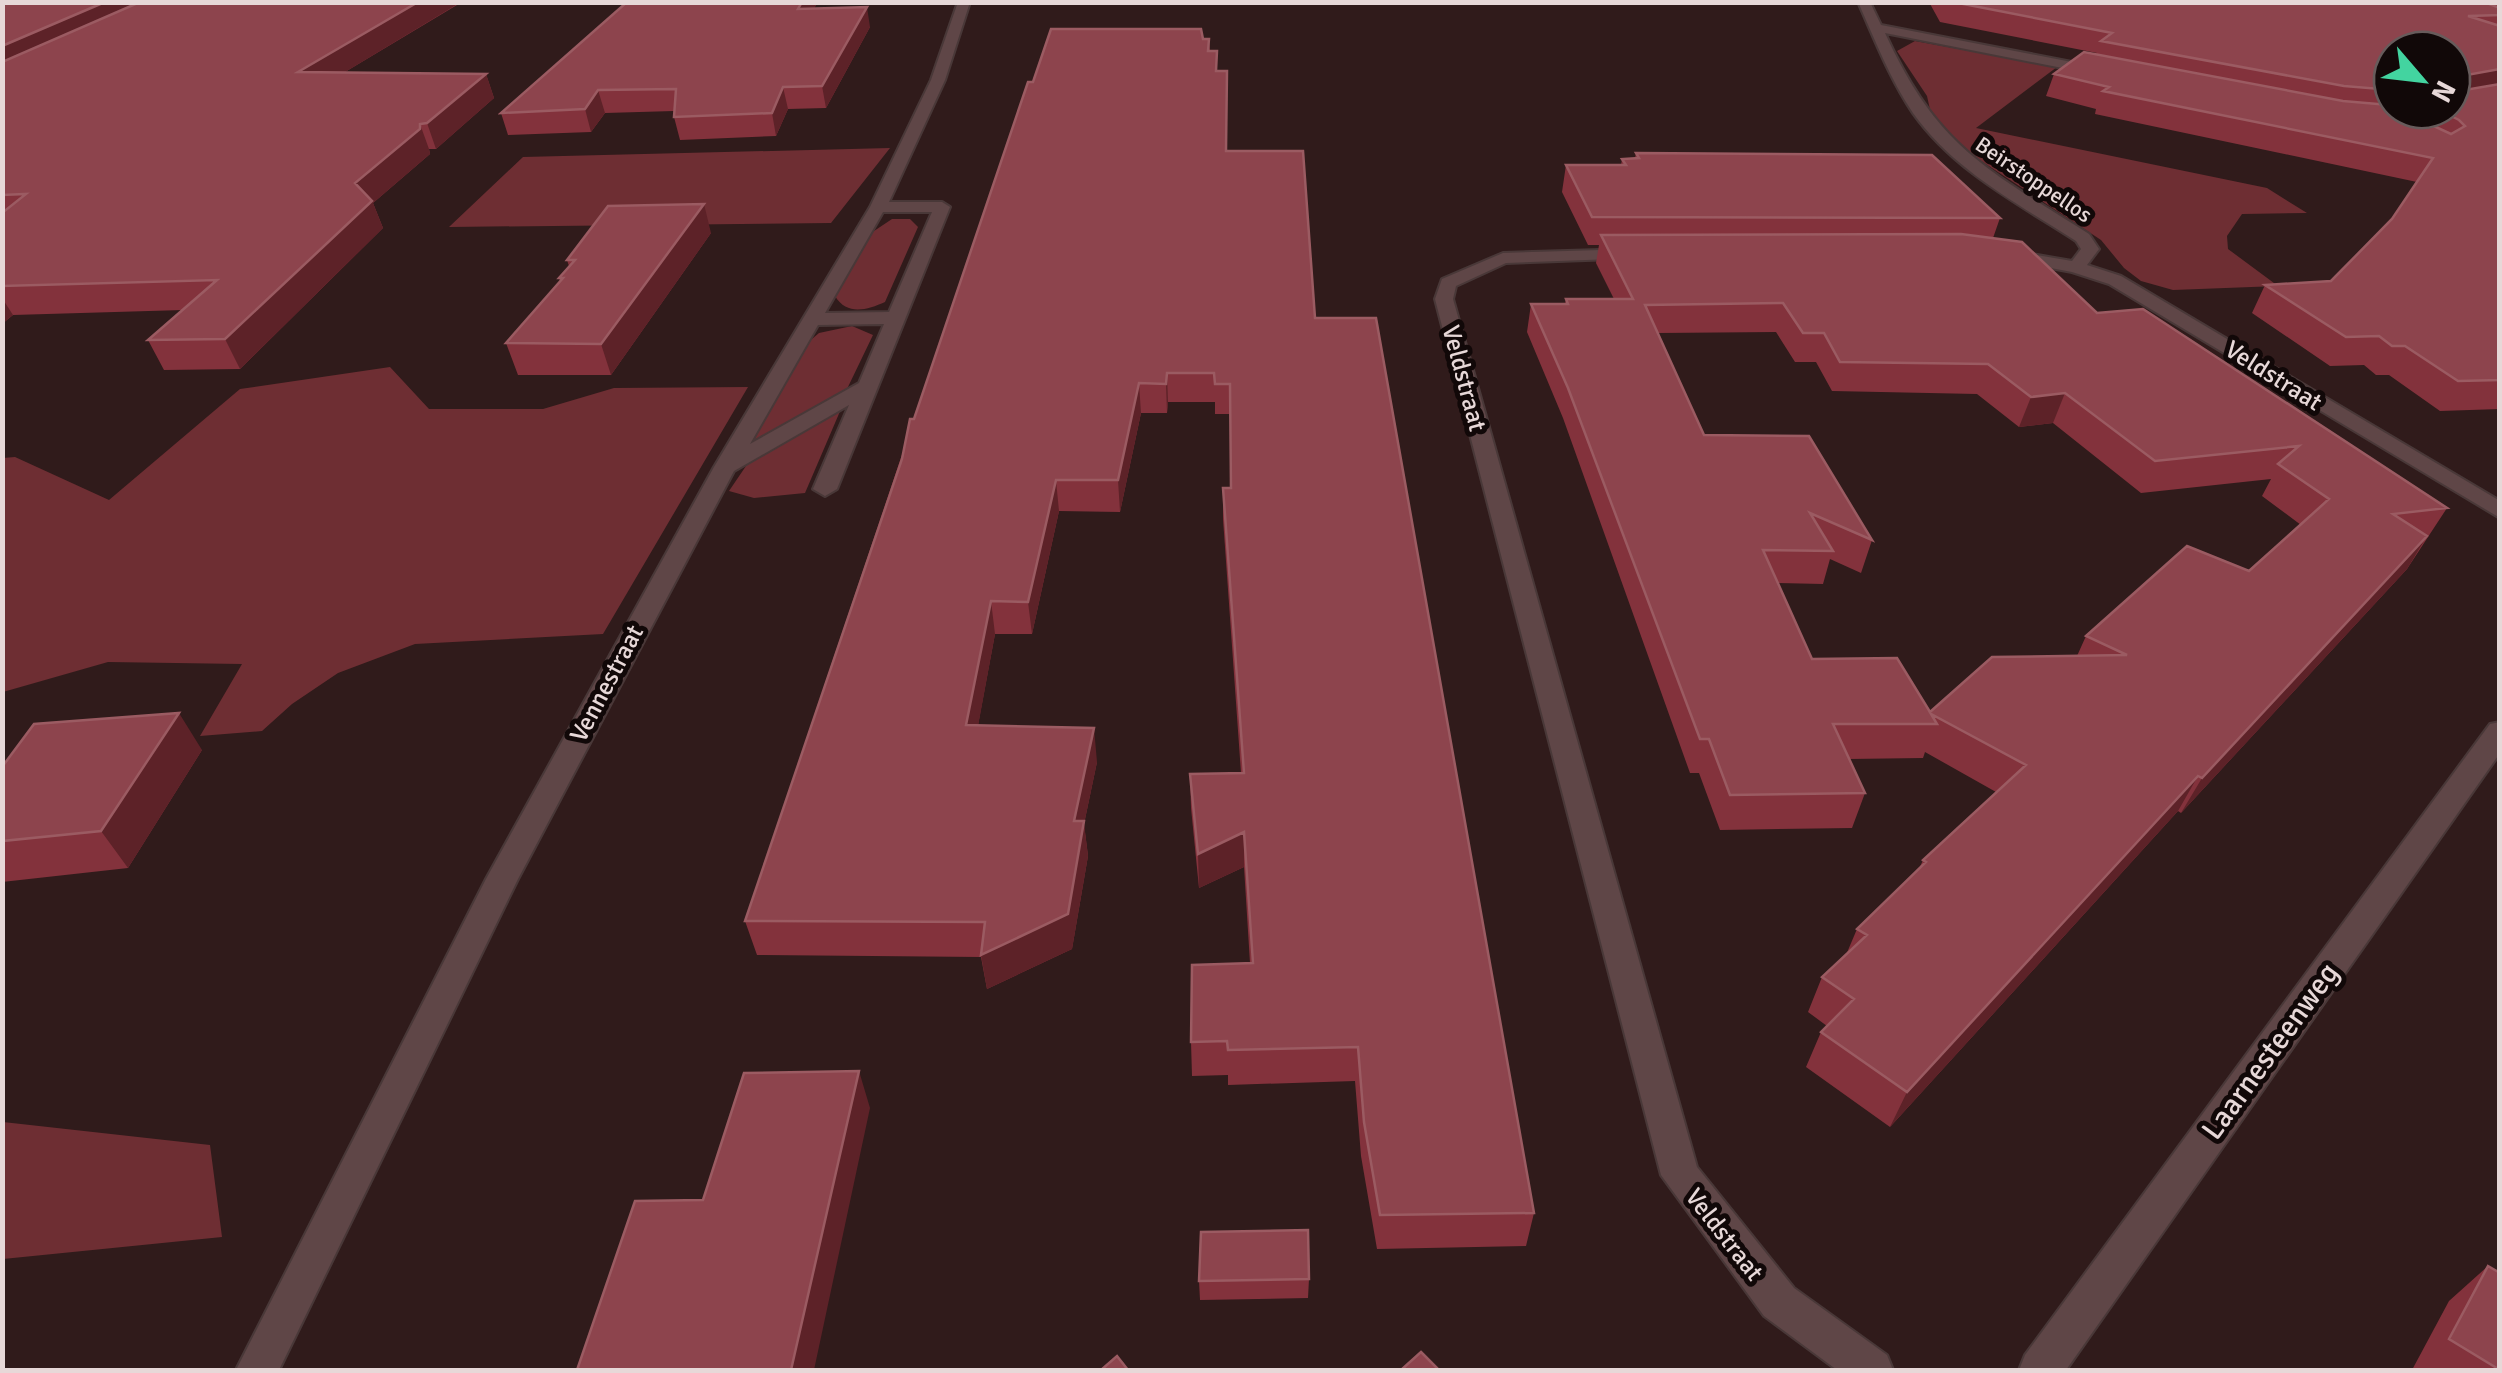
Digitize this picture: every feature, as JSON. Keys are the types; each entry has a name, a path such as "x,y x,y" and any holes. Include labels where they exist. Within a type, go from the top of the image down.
{"street":[{"name":"Vennestraat","path":"257,1370 502,879 725,467 878,207 938,80 964,2"},
{"name":"Beirstoppellos","path":"1864,2 1907,93 1929,124 1958,156 2083,238 2090,249 2076,266"},
{"path":"1876,28 2124,76"},
{"path":"825,489 942,207 878,207"},
{"name":"Veldstraat","path":"1988,252 2076,266 2114,280 2500,511"},
{"name":"Veldstraat","path":"1668,254 1503,258 1448,283 1444,299 1680,1175 1778,1302 1872,1370"},
{"path":"810,319 896,318"},
{"path":"725,467 868,386"},
{"name":"Laarnesteenweg","path":"2040,1370 2500,731"}],"shaded area":[{"path":"1915,41 2057,67 1976,128 2267,188 2307,213 2242,214 2227,236 2228,249 2278,286 2173,290 2141,281 2124,268 2101,240 1975,157 1931,114 1927,96 1897,51"},
{"path":"890,148 831,223 449,227 523,157"},
{"path":"892,219 910,219 918,227 885,302 851,309 835,296 871,233"},
{"path":"852,326 873,335 847,389 750,443 806,344 819,333"},
{"path":"390,367 429,409 543,409 614,388 748,387 603,634 415,644 338,673 292,704 262,731 200,736 242,664 108,662 3,692 3,458 15,457 109,500 240,389"},
{"path":"841,409 805,493 754,498 729,491 748,463"},
{"path":"3,1122 210,1145 222,1237 3,1259"}],"building":[{"path":"2,2 105,2 2,46"},
{"path":"140,2 418,2 298,72 486,74 427,123 420,124 420,129 355,183 372,201 225,339 148,340 217,280 2,286 2,213 26,194 2,195 2,62"},
{"path":"627,2 802,2 798,9 867,7 822,86 783,87 772,113 674,117 676,89 598,90 585,109 501,113"},
{"path":"1953,2 2484,2 2500,8 2500,15 2468,16 2500,26 2500,69 2472,74 2472,30 2372,30 2372,88 2101,41 2112,33"},
{"path":"1051,29 1201,29 1203,39 1209,39 1208,51 1217,51 1216,71 1227,71 1226,151 1303,151 1315,318 1376,318 1534,1213 1380,1215 1364,1122 1358,1047 1228,1050 1227,1041 1191,1042 1192,965 1253,963 1244,832 1198,854 1190,774 1244,773 1223,488 1231,488 1230,384 1215,384 1214,373 1167,373 1166,384 1139,383 1118,480 1056,480 1028,602 991,601 966,725 1094,728 1074,821 1084,821 1068,914 981,955 985,922 745,921 902,459 910,419 914,419 1028,82 1033,82"},
{"path":"2084,52 2372,104 2372,130 2442,130 2451,134 2472,130 2472,89 2500,84 2500,380 2458,381 2405,346 2392,346 2379,336 2346,337 2265,285 2331,281 2392,219 2433,158 2103,91 2109,87 2054,74"},
{"path":"1636,153 1932,155 2000,218 1592,217 1566,165 1626,165 1622,159 1639,158"},
{"path":"704,204 601,344 506,343 563,278 559,278 575,260 567,260 608,206"},
{"path":"1961,234 2022,242 2097,313 2143,309 2447,508 2393,514 2427,536 2202,778 2198,776 1907,1092 1821,1032 1854,999 1822,977 1867,935 1857,929 1926,862 1923,860 2026,765 1931,714 1937,724 1833,724 1865,793 1730,795 1709,739 1700,739 1568,388 1531,304 1568,304 1566,299 1633,299 1601,235","holes":["1783,303 1803,333 1824,333 1840,362 1988,364 2031,397 2065,393 2155,461 2299,446 2278,464 2329,499 2249,571 2187,546 2086,636 2127,655 1992,657 1930,712 1897,658 1812,659 1763,550 1833,551 1810,513 1872,540 1809,436 1704,435 1645,305"]},
{"path":"179,713 101,831 2,841 2,767 34,724"},
{"path":"859,1071 791,1370 577,1370 635,1201 703,1200 744,1073"},
{"path":"1308,1230 1309,1279 1199,1281 1201,1232"},
{"path":"2488,1266 2500,1273 2500,1370 2449,1339"},
{"path":"1421,1352 1439,1370 1401,1370"},
{"path":"1117,1356 1128,1370 1101,1370"}]}
